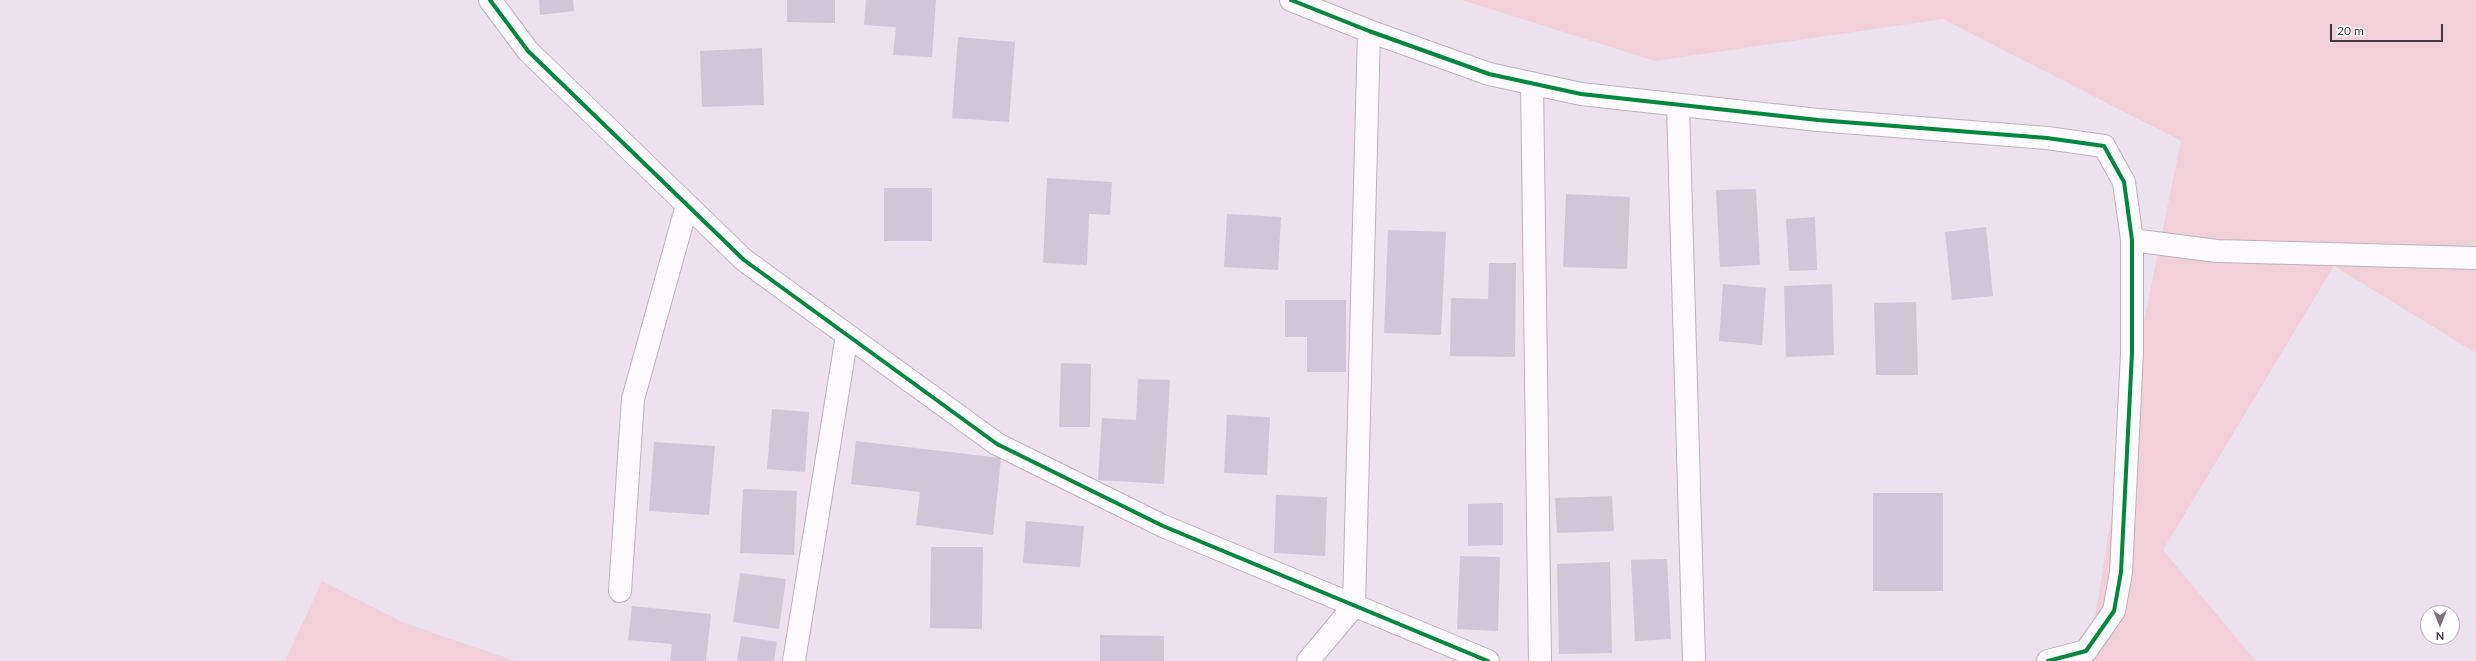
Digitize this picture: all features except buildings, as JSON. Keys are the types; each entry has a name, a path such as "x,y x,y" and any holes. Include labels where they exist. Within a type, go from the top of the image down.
{"street":[{"path":"490,0 528,51 744,260 997,444 1164,526 1488,661"},
{"path":"1291,0 1369,31 1489,74 1581,94 1826,121 2047,138 2104,146 2124,182 2132,240 2132,353 2121,572 2114,611 2086,651 2048,661"},
{"path":"1308,661 1354,606 1369,31"},
{"path":"1532,83 1540,661"},
{"path":"1678,105 1694,661"},
{"path":"620,591 633,399 687,205"},
{"path":"2132,240 2217,251 2476,258"},
{"path":"794,661 848,335"}],"shaded area":[{"path":"1462,0 2476,0 2476,353 2334,266 2163,550 2256,661 2088,661 2140,340 2181,141 1943,19 1655,61"},
{"path":"322,581 402,622 515,661 285,661"}],"cycle path":[{"path":"490,0 528,51 744,260 997,444 1163,526 1488,661"},
{"path":"1291,0 1369,31 1489,74 1581,94 1818,120 2047,138 2104,146 2124,182 2132,240 2132,353 2121,572 2114,611 2086,651 2048,661"}]}
